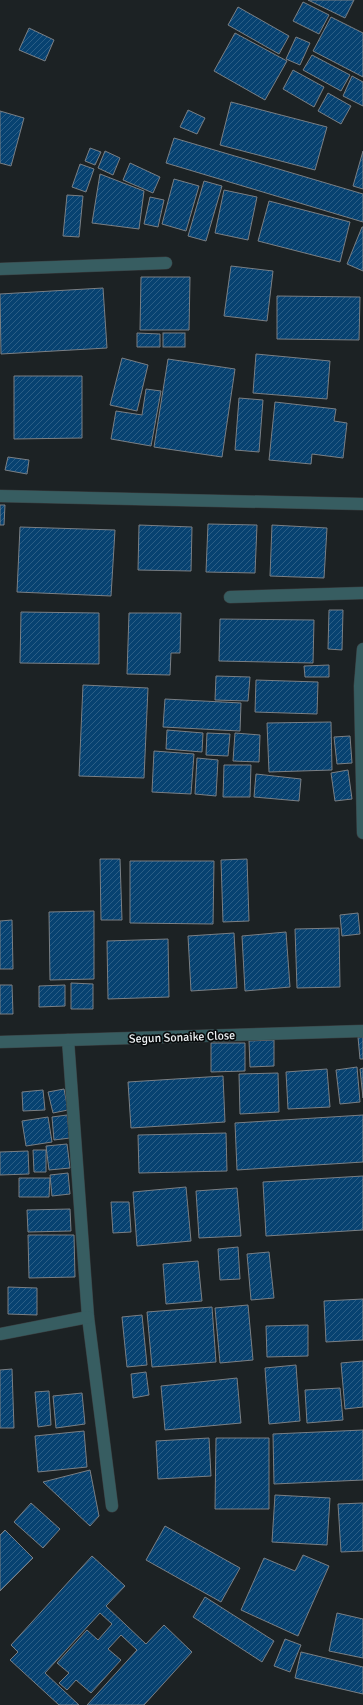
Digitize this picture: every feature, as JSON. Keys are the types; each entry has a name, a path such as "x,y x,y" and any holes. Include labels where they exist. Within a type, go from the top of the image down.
{"street":[{"path":"0,269 166,263"},
{"path":"0,496 363,504"},
{"path":"230,597 363,593"},
{"path":"363,649 360,686 363,833"},
{"name":"Segun Sonaike Close","path":"0,1042 363,1031"},
{"path":"68,1040 88,1318 112,1506"},
{"path":"0,1334 88,1318"}],"building":[{"path":"308,0 354,0 345,18"},
{"path":"303,2 329,15 319,34 293,21"},
{"path":"238,7 289,36 279,54 228,25"},
{"path":"331,17 363,33 363,77 313,51"},
{"path":"29,28 54,40 45,61 19,50"},
{"path":"235,33 287,61 265,100 214,71"},
{"path":"296,37 310,43 300,65 286,59"},
{"path":"312,55 350,75 341,91 303,70"},
{"path":"293,70 324,87 314,107 283,89"},
{"path":"352,76 363,82 363,106 343,96"},
{"path":"328,93 351,106 341,124 318,111"},
{"path":"231,102 327,127 315,170 220,145"},
{"path":"188,110 205,118 197,134 180,127"},
{"path":"0,111 24,118 11,166 0,163"},
{"path":"174,138 363,194 363,222 166,163"},
{"path":"90,148 101,152 95,165 85,161"},
{"path":"105,151 120,158 113,175 98,168"},
{"path":"363,151 363,189 353,186"},
{"path":"130,163 160,177 153,193 123,180"},
{"path":"80,164 94,169 86,192 72,187"},
{"path":"100,174 144,191 139,229 92,223"},
{"path":"174,179 199,186 186,231 162,224"},
{"path":"204,181 222,186 206,241 188,236"},
{"path":"224,190 257,197 248,240 215,233"},
{"path":"67,195 83,196 79,237 63,236"},
{"path":"150,197 164,200 158,227 144,224"},
{"path":"269,201 350,222 340,262 258,241"},
{"path":"363,227 363,271 347,264"},
{"path":"231,266 273,271 267,321 224,316"},
{"path":"141,277 190,277 189,330 140,330"},
{"path":"103,288 107,348 1,354 0,294"},
{"path":"277,296 360,297 359,340 277,339"},
{"path":"137,333 160,334 160,347 137,347"},
{"path":"163,333 185,333 185,347 163,347"},
{"path":"256,354 330,361 327,399 253,393"},
{"path":"122,358 148,365 137,411 110,405"},
{"path":"168,359 235,369 222,457 154,447"},
{"path":"14,376 82,376 82,438 14,439"},
{"path":"146,389 161,391 151,446 111,439 116,411 142,415"},
{"path":"239,398 263,400 259,452 235,450"},
{"path":"275,402 336,409 334,421 347,423 343,458 312,454 311,464 269,460"},
{"path":"8,457 29,460 27,474 5,470"},
{"path":"0,505 5,505 4,525 0,525"},
{"path":"208,524 257,525 255,573 206,572"},
{"path":"139,525 192,527 191,571 138,570"},
{"path":"272,525 327,528 324,578 270,576"},
{"path":"20,527 115,530 111,596 17,592"},
{"path":"329,610 343,610 342,650 328,649"},
{"path":"21,612 99,613 99,664 20,663"},
{"path":"129,613 181,613 180,653 171,653 170,675 127,674"},
{"path":"220,619 314,620 313,663 219,661"},
{"path":"329,665 329,677 305,677 304,666"},
{"path":"216,676 250,677 248,701 215,700"},
{"path":"256,680 318,682 317,714 255,712"},
{"path":"83,685 148,688 144,778 79,776"},
{"path":"165,699 241,703 240,731 163,727"},
{"path":"331,722 332,770 269,772 267,723"},
{"path":"167,730 203,733 202,752 166,749"},
{"path":"207,733 230,734 228,756 206,755"},
{"path":"235,733 260,735 259,762 233,761"},
{"path":"350,736 352,763 337,764 334,737"},
{"path":"154,751 194,754 191,794 152,792"},
{"path":"197,758 218,760 216,796 195,794"},
{"path":"224,765 251,765 250,797 223,797"},
{"path":"348,770 352,799 335,801 331,773"},
{"path":"256,774 301,779 299,801 254,797"},
{"path":"100,859 120,859 122,920 101,920"},
{"path":"247,859 249,921 223,922 221,860"},
{"path":"130,861 214,861 213,924 130,923"},
{"path":"94,911 94,979 50,980 49,912"},
{"path":"358,913 360,934 342,936 340,915"},
{"path":"12,920 13,969 0,969 0,921"},
{"path":"339,928 340,987 297,988 295,929"},
{"path":"286,932 290,987 245,991 242,936"},
{"path":"234,933 237,988 191,991 188,936"},
{"path":"168,939 169,997 108,999 107,941"},
{"path":"71,983 93,984 93,1009 71,1009"},
{"path":"0,985 12,985 13,1014 0,1014"},
{"path":"65,985 65,1006 39,1007 39,986"},
{"path":"358,1037 363,1037 363,1059 360,1059"},
{"path":"274,1040 274,1066 250,1067 249,1041"},
{"path":"211,1043 245,1043 245,1071 211,1072"},
{"path":"357,1067 360,1102 340,1104 336,1070"},
{"path":"363,1068 363,1098 360,1069"},
{"path":"327,1069 330,1107 288,1109 286,1072"},
{"path":"278,1073 279,1112 240,1114 239,1074"},
{"path":"223,1076 225,1122 131,1128 128,1082"},
{"path":"64,1089 68,1110 53,1113 48,1092"},
{"path":"43,1090 45,1110 23,1111 22,1092"},
{"path":"67,1115 70,1138 54,1140 52,1117"},
{"path":"363,1115 363,1162 237,1170 235,1123"},
{"path":"48,1117 52,1142 26,1146 22,1121"},
{"path":"226,1133 227,1171 139,1173 138,1135"},
{"path":"67,1144 70,1168 49,1170 46,1146"},
{"path":"33,1150 46,1150 46,1172 34,1172"},
{"path":"28,1151 29,1174 0,1175 0,1152"},
{"path":"68,1173 70,1194 52,1196 50,1175"},
{"path":"363,1176 363,1230 266,1236 263,1182"},
{"path":"19,1178 50,1178 49,1197 19,1197"},
{"path":"186,1187 191,1241 137,1246 133,1192"},
{"path":"237,1188 241,1236 199,1238 196,1191"},
{"path":"111,1202 129,1202 131,1232 113,1233"},
{"path":"70,1209 71,1231 28,1232 27,1210"},
{"path":"28,1235 74,1235 75,1277 29,1278"},
{"path":"238,1247 240,1279 220,1280 218,1249"},
{"path":"269,1252 274,1298 251,1300 247,1254"},
{"path":"198,1261 202,1301 166,1304 163,1264"},
{"path":"8,1287 37,1288 37,1315 8,1314"},
{"path":"363,1299 363,1340 326,1342 324,1301"},
{"path":"248,1305 253,1360 220,1363 215,1308"},
{"path":"212,1307 216,1362 152,1367 147,1312"},
{"path":"142,1315 147,1365 127,1367 122,1317"},
{"path":"308,1325 308,1356 267,1357 266,1326"},
{"path":"363,1361 363,1407 345,1409 341,1363"},
{"path":"296,1365 300,1421 269,1424 265,1368"},
{"path":"12,1369 14,1428 0,1428 0,1370"},
{"path":"146,1372 149,1395 133,1398 131,1374"},
{"path":"237,1378 241,1423 165,1430 161,1386"},
{"path":"340,1388 343,1420 307,1423 305,1390"},
{"path":"49,1391 51,1425 38,1427 35,1392"},
{"path":"82,1393 85,1424 56,1428 53,1396"},
{"path":"363,1430 363,1480 274,1484 273,1434"},
{"path":"84,1431 87,1467 38,1472 35,1436"},
{"path":"209,1438 211,1476 158,1479 156,1441"},
{"path":"216,1438 269,1438 269,1509 215,1509"},
{"path":"90,1470 99,1516 90,1526 43,1482"},
{"path":"275,1495 330,1498 327,1545 272,1542"},
{"path":"31,1503 60,1529 43,1548 14,1522"},
{"path":"363,1503 363,1551 341,1552 338,1504"},
{"path":"165,1526 240,1568 221,1602 146,1560"},
{"path":"5,1530 33,1558 0,1591 0,1535"},
{"path":"303,1555 329,1566 298,1636 241,1610 264,1558 295,1571"},
{"path":"92,1556 125,1586 106,1606 146,1644 164,1625 192,1652 144,1705 87,1705 137,1650 121,1635 108,1649 121,1660 91,1693 76,1680 67,1690 59,1683 69,1673 57,1663 87,1630 98,1640 112,1624 100,1613 45,1673 79,1705 59,1705 10,1660 18,1652 11,1645"},
{"path":"205,1597 274,1641 262,1662 193,1617"},
{"path":"337,1613 363,1619 363,1658 329,1651"},
{"path":"285,1639 301,1645 290,1672 274,1666"},
{"path":"301,1652 363,1667 363,1694 295,1678"}]}
